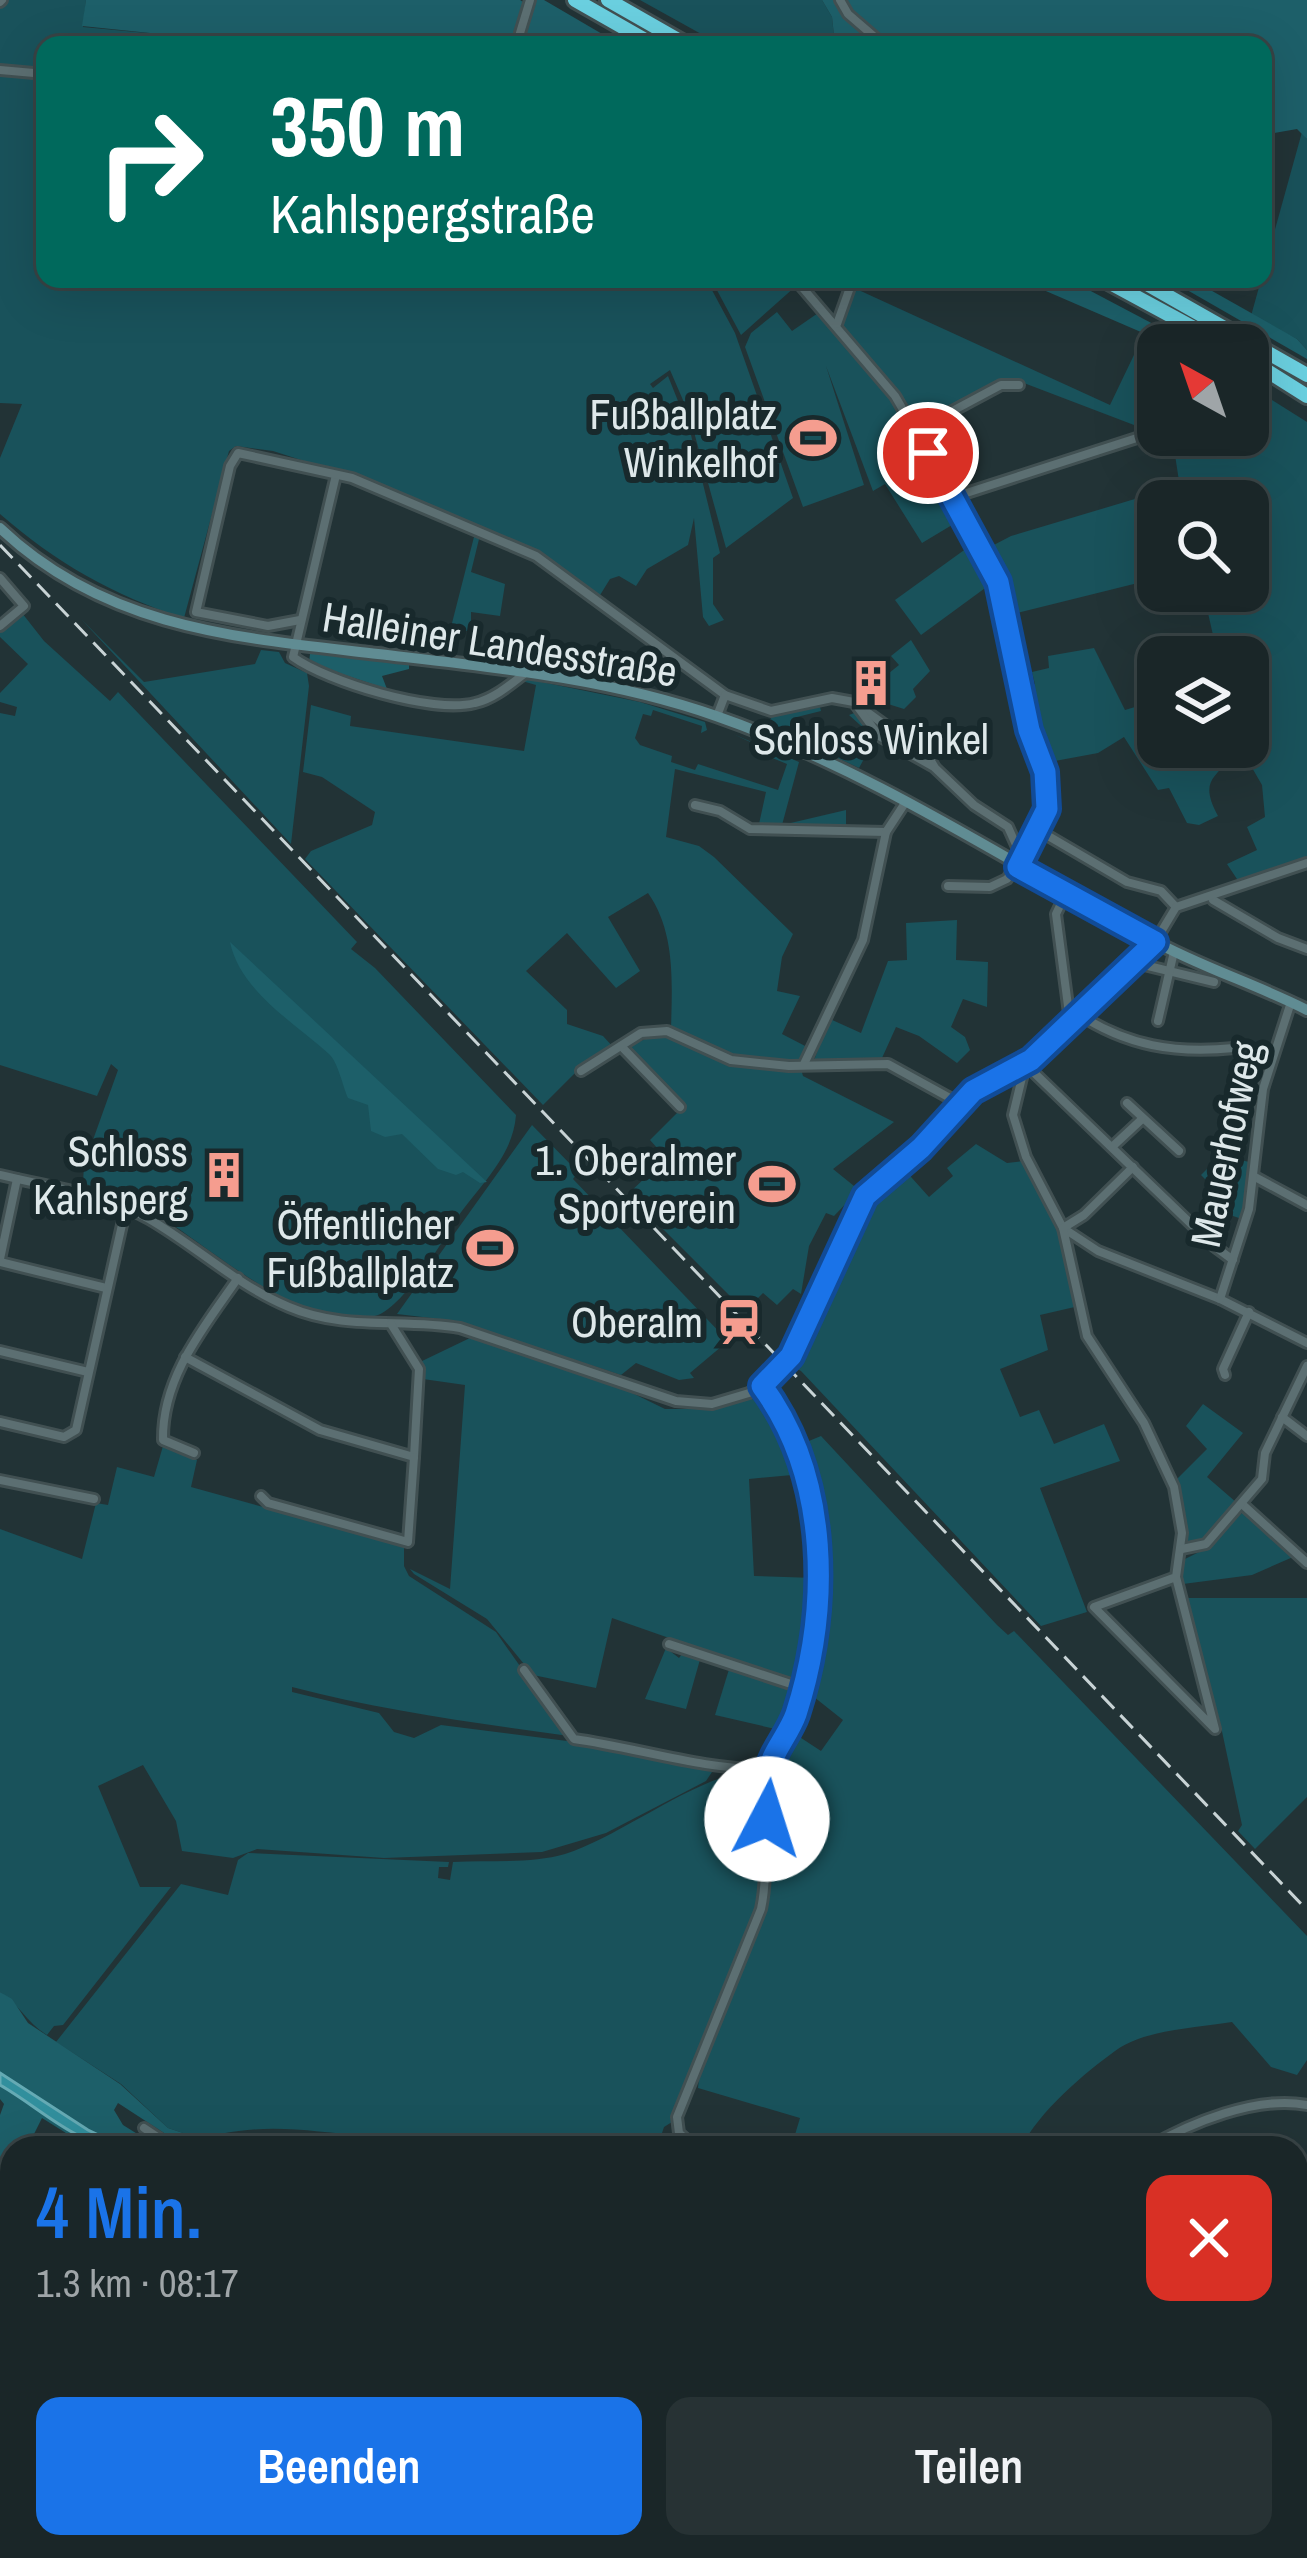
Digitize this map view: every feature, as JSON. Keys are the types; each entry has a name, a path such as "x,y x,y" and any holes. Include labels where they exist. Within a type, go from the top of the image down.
{"highway":[{"path":"574,0 638,36"},
{"path":"608,0 671,36"},
{"path":"1119,288 1186,324"},
{"path":"1154,288 1307,375"},
{"path":"1269,372 1307,395"}],"main road":[{"name":"Halleiner Landesstraße","path":"0,528 43,564 136,613 193,630 526,673 619,689 717,716 905,803 1155,942 1307,1010"}],"street":[{"path":"522,36 530,0"},
{"path":"840,0 848,14 874,36"},
{"path":"0,70 36,73"},
{"path":"803,288 895,396 992,566 1008,612 1024,707 1048,787 1048,802 1020,863 996,886 948,886"},
{"path":"837,326 850,288"},
{"path":"915,431 1001,385 1019,386"},
{"path":"954,497 1137,438"},
{"path":"300,620 274,626 198,614 195,604 235,455 242,452 336,475 536,556 725,695 771,711 844,698 861,708 879,736 934,767 974,806 1008,827 1020,863"},
{"path":"336,475 293,658 360,686 431,702 479,703 526,673"},
{"path":"0,578 24,606 0,626"},
{"path":"717,716 725,695"},
{"path":"803,1066 863,940 886,832 905,803"},
{"path":"695,805 750,829 886,832"},
{"path":"1038,830 1127,882 1155,888 1176,907"},
{"path":"0,1175 72,1188 126,1208 290,1308 328,1321 460,1328 689,1404 727,1402 762,1386 791,1356 859,1204 930,1139 959,1103 1025,1064 1155,942 1176,907 1307,863"},
{"path":"1066,893 1056,914 1073,1017"},
{"path":"1211,899 1278,938 1307,949"},
{"path":"1158,1021 1174,956"},
{"path":"1150,969 1170,968 1214,982"},
{"name":"Mauerhofweg","path":"1220,1299 1255,1177 1253,1154 1263,1088 1291,1002"},
{"path":"1073,1017 1125,1040 1197,1050 1234,1048"},
{"path":"580,1071 641,1033 667,1031 731,1060 803,1066 888,1064 959,1103"},
{"path":"621,1046 680,1107"},
{"path":"1025,1064 1233,1260"},
{"path":"1025,1064 1013,1115 1026,1157 1063,1228 1088,1336 1169,1469 1182,1549 1176,1577 1215,1730 1094,1607 1176,1577"},
{"path":"1127,1103 1179,1151"},
{"path":"1112,1147 1141,1120"},
{"path":"1063,1228 1084,1215 1133,1167"},
{"path":"1255,1177 1307,1205"},
{"path":"17,1179 0,1261 106,1288"},
{"path":"0,1422 64,1437 74,1435 126,1208"},
{"path":"1063,1228 1098,1251 1220,1299 1307,1343"},
{"path":"194,1453 167,1445 162,1435 172,1387 185,1357 238,1278"},
{"path":"1225,1375 1223,1369 1249,1312"},
{"path":"261,1496 268,1503 408,1542 418,1370 391,1324"},
{"path":"0,1351 88,1372"},
{"path":"185,1357 320,1430 414,1456"},
{"path":"1182,1549 1206,1544 1262,1479 1264,1454 1307,1366"},
{"path":"682,2136 677,2117 761,1909 768,1874 768,1769 795,1718 819,1588 809,1490 797,1442 762,1386"},
{"path":"1282,1417 1307,1436"},
{"path":"0,1480 94,1499"},
{"path":"1242,1504 1307,1562"},
{"path":"669,1644 803,1688"},
{"path":"524,1670 574,1739 634,1747 723,1769 768,1769"},
{"path":"1168,2136 1269,2104 1307,2105"},
{"path":"143,2128 155,2136"}],"shaded area":[{"path":"6,0 86,0 83,27 179,36 36,36 36,71 0,67 0,6"},
{"path":"86,0 520,0 531,7 536,0 544,0 606,36 179,36 82,26"},
{"path":"640,0 822,0 832,17 834,36 705,36"},
{"path":"822,0 1307,0 1307,139 1297,129 1272,133 1272,36 834,36 832,17"},
{"path":"0,75 36,77 36,288 711,288 735,333 793,498 726,548 689,414 670,370 650,384 653,388 668,376 690,431 720,553 713,558 713,604 724,620 709,626 703,617 694,518 688,545 647,569 636,586 619,576 610,579 597,600 556,564 385,487 273,451 236,446 229,451 184,618 86,576 0,514 0,458 22,404 0,403"},
{"path":"1302,132 1307,139 1307,350 1297,339 1251,316 1259,288 1272,288 1272,240"},
{"path":"716,288 794,288 741,335"},
{"path":"854,288 1110,405 1137,349 1137,435 1134,425 1011,378 918,427 844,330 842,315"},
{"path":"1039,288 1085,288 1153,324 1137,324 1137,330"},
{"path":"1184,288 1207,288 1297,339 1307,350 1307,359 1269,337 1269,324 1246,324"},
{"path":"821,311 889,394 962,519 922,543 885,484 873,491 826,366 864,485 803,507 745,347 751,333 777,312 792,331"},
{"path":"1269,398 1307,422 1307,859 1241,885 1227,864 1257,850 1247,827 1265,817 1262,785 1252,768 1269,768 1269,636 1213,636 1208,612 1269,612 1269,480 1179,480 1175,456 1269,456"},
{"path":"1137,498 1137,583 1013,614 988,548 1011,536"},
{"path":"475,533 480,535 471,572 505,584 500,616 471,612 471,632 451,627"},
{"path":"967,548 992,583 921,635 895,600"},
{"path":"22,613 44,641 110,701 118,692 357,942 351,949 375,968 516,1115 508,1146 492,1173 409,1288 378,1315 350,1319 290,1301 151,1211 83,1183 84,1165 118,1070 111,1064 97,1096 0,1065 0,713 15,716 17,707 0,702 0,693 28,664 0,637 0,630"},
{"path":"81,619 144,682 255,664 261,650 279,652 285,663 307,673 291,844"},
{"path":"911,640 930,671 913,689 916,697 904,709 888,704 873,709 860,696 867,699 887,683 883,678 899,665 891,656"},
{"path":"1094,648 1125,710 1137,706 1137,757 1124,737 1098,753 1044,763 1023,688 1035,684 1032,672 1049,668 1048,656"},
{"path":"310,654 409,665 409,669 382,676 387,689 309,663"},
{"path":"522,681 640,702 705,722 707,730 701,733 702,726 653,710 651,716 643,714 635,738 640,745 672,756 671,762 695,770 698,764 778,790 787,764 733,734 799,762 782,825 759,824 766,792 675,769 666,837 699,846 714,857 793,934 782,957 777,991 800,996 782,1034 809,1048 800,1061 742,1058 671,1030 668,942 648,893 608,917 640,971 616,988 567,933 526,971 567,1010 567,1024 603,1036 614,1048 578,1070 543,1105 305,859 311,851 372,825 375,812 322,777 303,772 311,705 351,716 350,726 524,751 536,685"},
{"path":"820,707 821,711 797,717 799,738 831,732 835,745 844,738 857,755 868,745 864,739 869,733 849,715 857,712 877,735 859,768 765,725 773,716"},
{"path":"1144,768 1221,768 1209,792 1218,816 1199,825 1187,823 1169,788 1158,790"},
{"path":"846,810 846,826 784,825"},
{"path":"957,920 956,960 988,962 987,1007 963,999 951,1027 965,1037 970,1050 957,1063 919,1036 896,1027 882,1058 814,1060 830,1019 861,1033 888,961 907,960 906,923"},
{"path":"230,942 487,1182 438,1169 402,1134 385,1137 371,1131 368,1105 348,1098 332,1058 257,991"},
{"path":"656,1034 672,1036 730,1063 801,1069 803,1076 894,1122 833,1169 859,1190 834,1216 826,1213 809,1246 801,1294 793,1289 777,1305 763,1293 745,1311 628,1194 666,1158 650,1140 684,1106 628,1047"},
{"path":"532,1125 578,1172 573,1179 728,1341 690,1373 694,1378 679,1380 636,1363 621,1375 456,1321 397,1314"},
{"path":"976,1144 1007,1163 1023,1161 1061,1232 1079,1306 1040,1315 1048,1350 1000,1369 1020,1417 1039,1410 1054,1444 1104,1424 1120,1461 1040,1488 1087,1612 1041,1626 801,1371 789,1365 863,1205 903,1168 929,1197 953,1176 947,1168"},
{"path":"1221,1155 1249,1162 1242,1219 1218,1211 1214,1188 1201,1175"},
{"path":"472,1337 622,1388 665,1409 714,1409 756,1396 768,1401 803,1474 749,1479 754,1576 815,1578 801,1680 795,1682 612,1618 596,1688 533,1675 487,1619 414,1574 410,1569 450,1589 465,1385 423,1379 420,1362"},
{"path":"1203,1404 1243,1433 1207,1477 1237,1503 1203,1541 1193,1544 1185,1539 1176,1480 1207,1449 1186,1426"},
{"path":"821,1436 997,1625 1008,1635 1014,1631 1307,1936 1307,2060 1297,2075 1271,2067 1232,2022 1156,2034 1127,2044 1091,2070 1028,2136 795,2136 800,2118 698,2088 700,2068 768,1895 773,1856 771,1785 792,1732 821,1751 843,1720 814,1697 817,1690 809,1680 822,1587 804,1443"},
{"path":"163,1446 197,1460 191,1487 404,1546 409,1576 496,1632 569,1736 395,1710 292,1687 292,1692 379,1713 394,1732 414,1738 441,1725 638,1750 712,1772 706,1781 606,1833 542,1852 384,1858 257,1849 233,1858 182,1851 176,1821 143,1765 98,1786 140,1887 171,1887 63,2025 54,2026 47,2035 0,1992 0,1529 82,1559 96,1503 108,1505 117,1467 154,1477"},
{"path":"1243,1512 1293,1557 1252,1575 1183,1584 1181,1561 1205,1549"},
{"path":"1185,1598 1307,1598 1307,1797 1255,1849 1238,1831 1242,1825 1220,1722"},
{"path":"666,1648 679,1658 685,1650 701,1656 686,1709 645,1699"},
{"path":"730,1666 797,1691 784,1731 715,1715"},
{"path":"753,1771 751,1791 763,1792 760,1899 672,2122 661,2136 376,2136 276,2129 186,2136 168,2128 121,2084 56,2042 181,1884 228,1895 238,1860 248,1853 449,1862 448,1867 439,1867 438,1878 450,1880 453,1862 565,1854 732,1774"},
{"path":"0,1992 12,1999 28,2023 120,2084 168,2128 186,2136 169,2136 118,2103 114,2110 123,2125 138,2136 71,2136 42,2118 33,2136 0,2136 4,2104 0,2099"},
{"path":"0,2073 101,2136 82,2136 60,2125 0,2085"}],"railway":[{"path":"0,545 1307,1910"}],"place":[{"name":"Fußballplatz Winkelhof","path":"813,438"},
{"name":"Schloss Winkel","path":"871,683"},
{"name":"Schloss Kahlsperg","path":"224,1175"},
{"name":"1. Oberalmer Sportverein","path":"772,1184"},
{"name":"Öffentlicher Fußballplatz","path":"490,1248"},
{"name":"Oberalm","path":"739,1322"}],"route":[{"path":"767,1819 768,1769 795,1718 819,1588 804,1462 788,1423 762,1386 791,1356 865,1196 921,1148 973,1091 1031,1060 1155,942 1018,867 1047,809 1045,772 1029,730 1008,612 998,582 928,453"}]}
